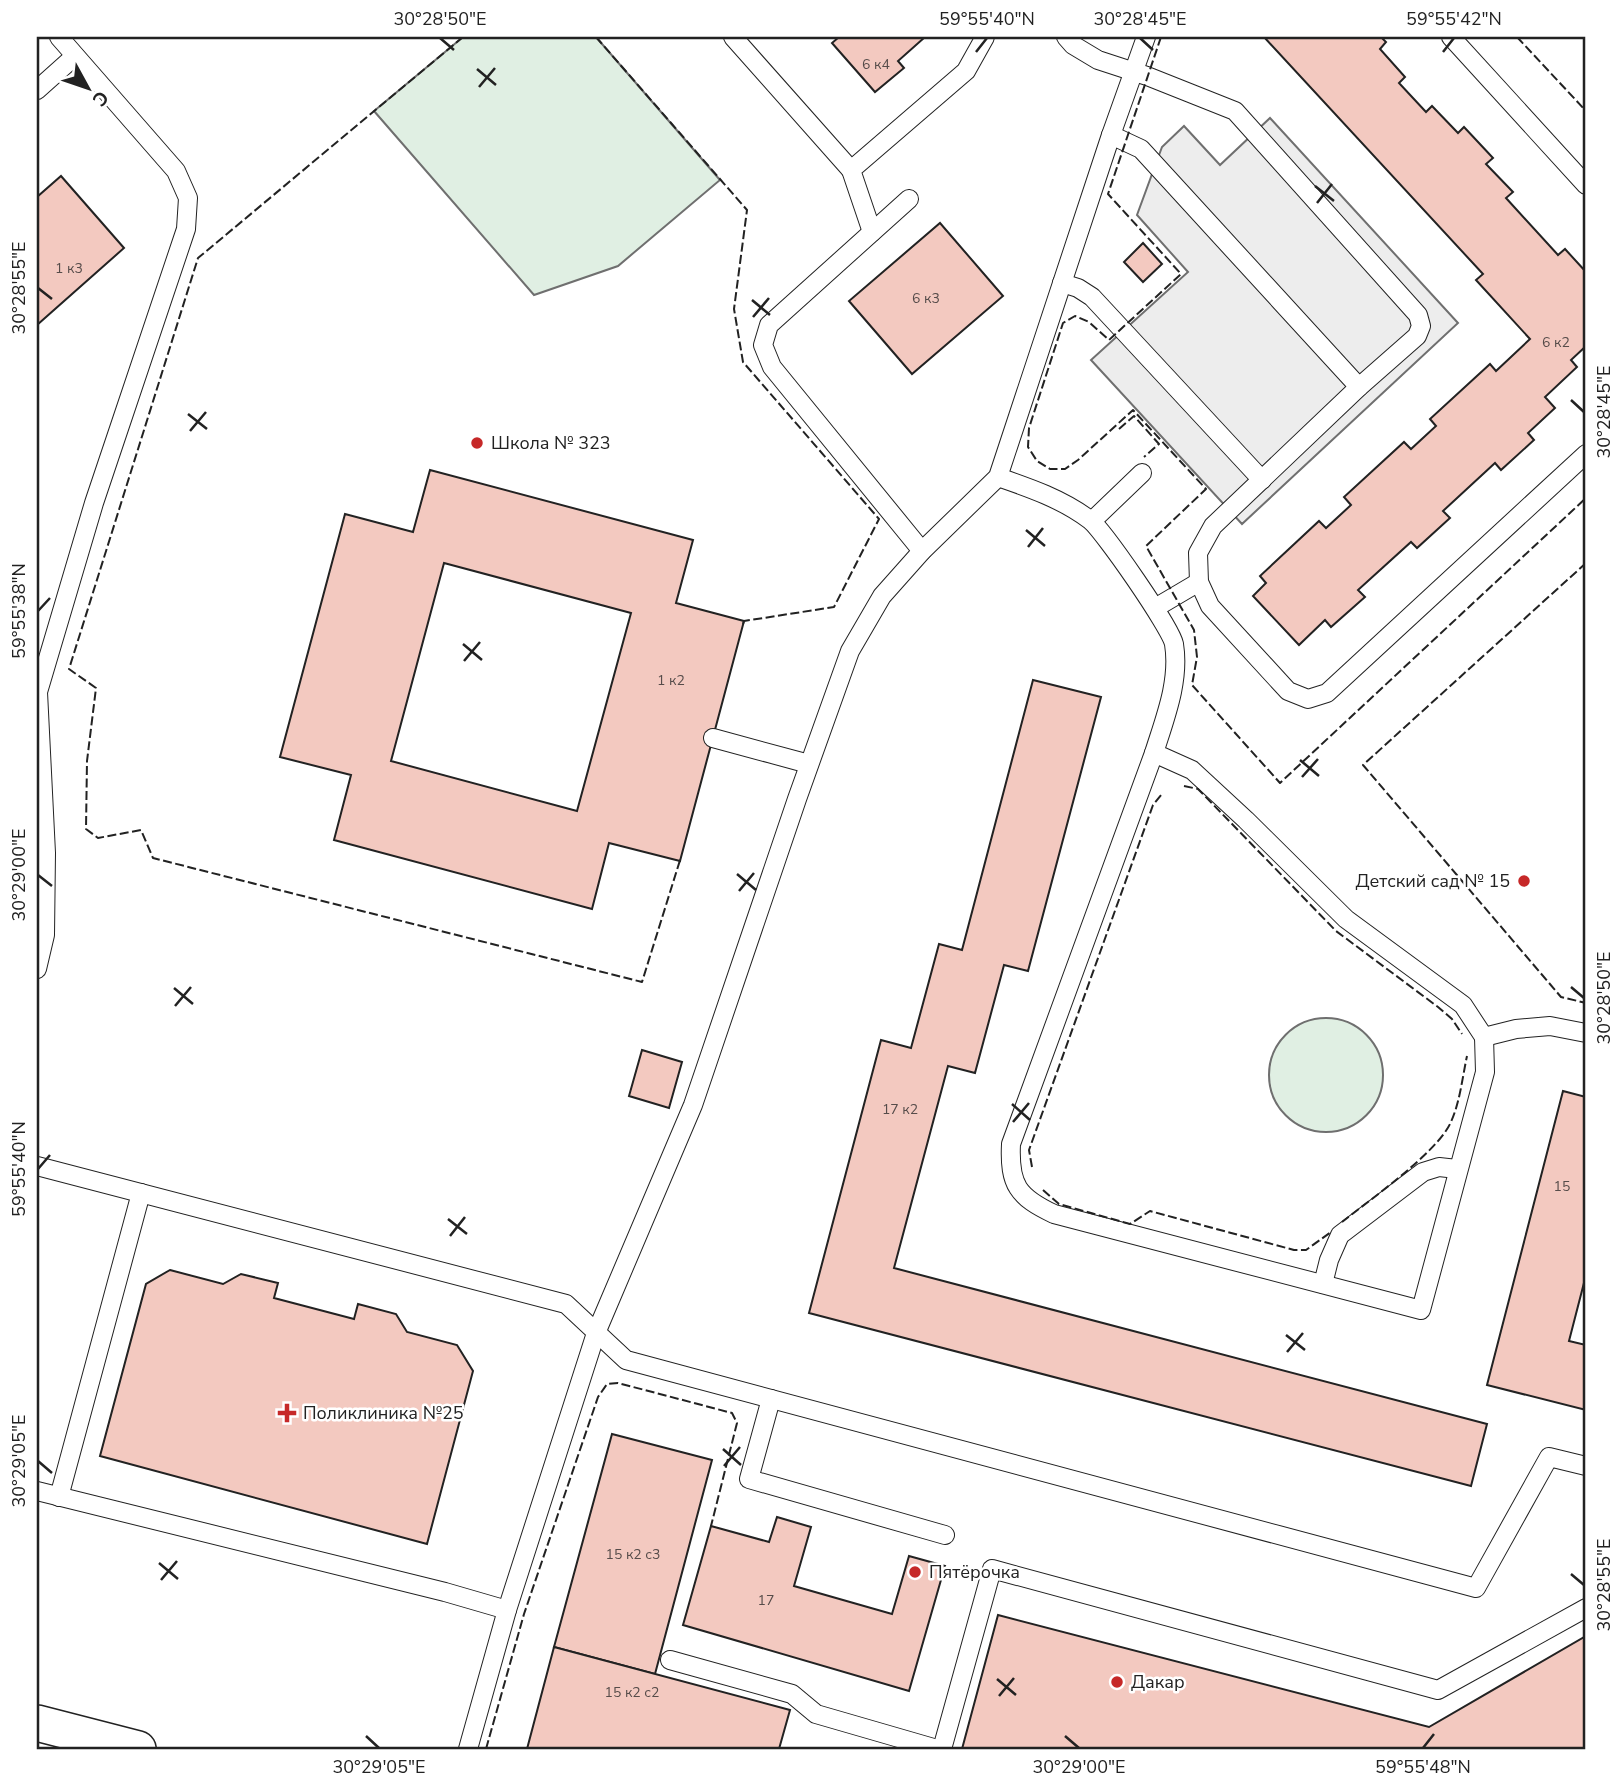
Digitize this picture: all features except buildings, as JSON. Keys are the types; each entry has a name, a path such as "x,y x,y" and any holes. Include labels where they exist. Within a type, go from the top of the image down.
{"street":[{"path":"37,1723 138,1749"}],"lane":[{"path":"37,969 45,935 46,853 38,692 94,503 186,229 188,198 176,171 59,37"},
{"path":"733,37 851,170 872,232"},
{"path":"851,170 966,71 985,37"},
{"path":"1066,37 1073,45 1098,60 1134,71 1235,111 1418,315 1421,326 1417,336 1359,387 1213,526 1198,552 1199,582 1209,606 1288,691 1308,699 1327,693 1586,454"},
{"path":"468,1749 507,1610 596,1333 693,1105 850,651 881,596 922,551 998,477 1146,37"},
{"path":"1451,37 1586,185"},
{"path":"37,90 75,56"},
{"path":"1111,135 1141,149 1359,387"},
{"path":"909,199 769,325 763,345 772,367 922,551"},
{"path":"1062,283 1078,288 1092,297 1262,480"},
{"path":"1092,521 1142,473"},
{"path":"998,477 1047,495 1092,521 1155,608 1174,642 1175,676 1154,753 1011,1144 1010,1167 1016,1188 1034,1205 1054,1214 1421,1310 1485,1072 1484,1037 1463,1005 1346,919 1192,770 1154,753"},
{"path":"1155,608 1199,582"},
{"path":"713,738 809,764"},
{"path":"37,797 43,769"},
{"path":"1484,1037 1516,1029 1550,1026 1586,1033"},
{"path":"37,1166 566,1304 626,1360 1476,1588 1549,1457 1586,1466"},
{"path":"1323,1284 1329,1260 1340,1235 1423,1172 1439,1167 1457,1169"},
{"path":"59,1497 141,1193"},
{"path":"771,1399 749,1479 945,1535"},
{"path":"37,1491 445,1592 507,1610"},
{"path":"670,1660 792,1694 816,1714 939,1749 992,1569 1437,1690 1586,1608"}],"green space":[{"path":"463,37 596,37 720,180 618,266 534,295 374,111"},
{"path":"1326,1018 1348,1022 1366,1035 1379,1053 1383,1075 1379,1097 1366,1115 1348,1128 1326,1132 1304,1128 1286,1115 1273,1097 1269,1075 1273,1053 1286,1035 1304,1022"}],"shaded area":[{"path":"1270,118 1458,323 1242,524 1091,360 1188,272 1137,215 1162,147 1184,126 1220,165"}],"fence":[{"path":"463,37 198,258 69,669 96,688 87,761 86,829 98,838 141,830 153,858 642,982 681,857"},
{"path":"596,37 747,210 734,309 743,362 879,519 834,607 744,621 743,624"},
{"path":"1161,37 1108,194 1181,274 1109,340 1089,322 1075,316 1063,323 1029,428 1028,447 1037,461 1050,469 1065,469 1133,410 1206,489 1146,546 1194,630 1197,657 1192,685 1280,783 1586,498"},
{"path":"1517,37 1586,111"},
{"path":"1119,429 1134,416 1159,444 1144,457"},
{"path":"1586,563 1363,765 1561,997 1586,1003"},
{"path":"1184,786 1198,789 1336,931 1438,1007 1452,1019 1462,1034"},
{"path":"1032,1167 1029,1150 1153,805 1162,794"},
{"path":"1342,1222 1401,1176 1442,1136 1456,1108 1467,1056"},
{"path":"1043,1190 1059,1204 1130,1224 1150,1211 1294,1250 1306,1250 1331,1232"},
{"path":"486,1749 524,1614 598,1397 607,1384 618,1383 732,1413 737,1423 711,1526"}],"place":[{"name":"Школа № 323","path":"477,443"},
{"name":"Детский сад № 15","path":"1524,881"},
{"name":"Поликлиника №25","path":"287,1413"},
{"name":"Пятёрочка","path":"915,1572"},
{"name":"Дакар","path":"1117,1682"}]}
